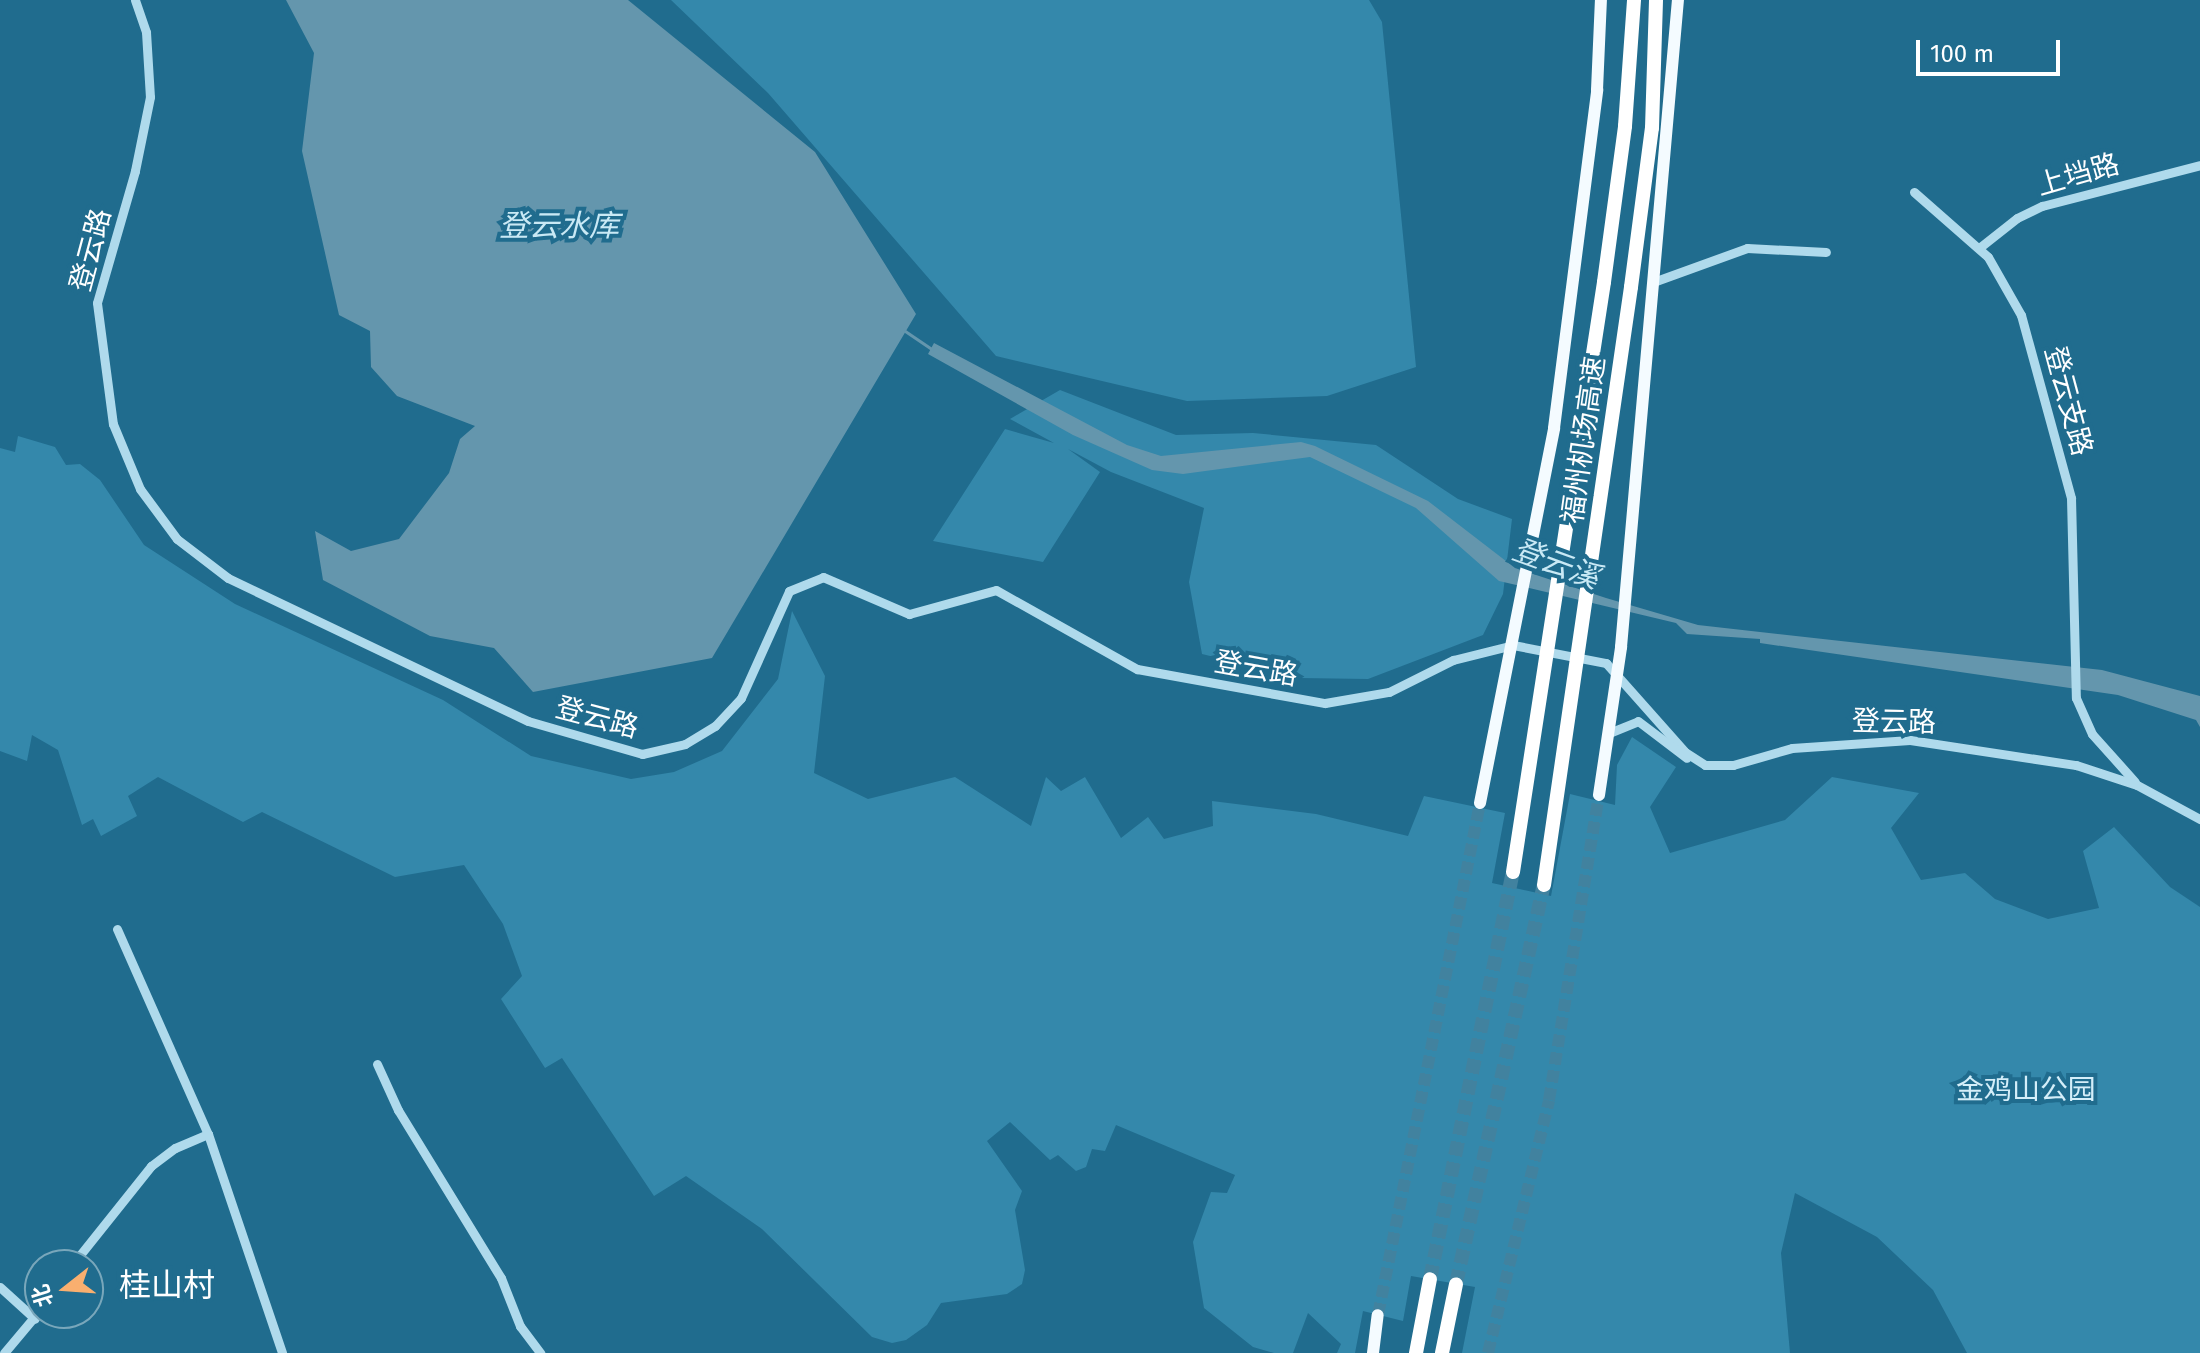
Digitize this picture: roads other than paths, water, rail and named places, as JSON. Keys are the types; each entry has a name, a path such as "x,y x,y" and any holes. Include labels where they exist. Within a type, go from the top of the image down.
{"highway":[{"name":"福州机场高速","path":"1513,872 1604,282 1625,126 1634,0"},
{"name":"福州机场高速","path":"1544,885 1652,128 1656,0"},
{"path":"1416,1353 1430,1279"},
{"path":"1442,1353 1456,1284"}],"main road":[{"path":"1480,803 1554,428 1597,90 1601,0"},
{"path":"1599,795 1621,647 1653,317 1678,0"},
{"path":"1373,1353 1378,1315"}],"street":[{"name":"登云路","path":"135,0 146,32 150,97 135,171 97,303 113,424 140,489 177,539 228,578 528,721 642,754 685,744 715,726 741,698 785,596 799,583 816,578 834,580 909,614 996,590 1137,669 1325,703 1389,692 1453,660 1513,645 1599,660 1617,672 1698,763 1725,766 1792,748 1910,740 2064,762 2137,785 2200,819"},
{"name":"上垱路","path":"1979,248 2042,206 2200,165"},
{"name":"登云支路","path":"1914,192 1979,248 1999,272 2021,315 2069,488 2077,664 2075,689 2092,734 2137,785"},
{"path":"1656,281 1747,248 1826,252"},
{"name":"登云路","path":"1617,672 1683,757"},
{"path":"1609,733 1638,721 1683,757 1698,763"},
{"path":"117,929 208,1134 282,1353"},
{"path":"377,1064 398,1110 501,1278 520,1326 540,1353"},
{"path":"85,1249 151,1166 175,1148 208,1134"},
{"path":"0,1287 24,1304"},
{"path":"4,1353 25,1329"}],"water":[{"name":"登云水库","path":"286,0 628,0 815,152 916,314 712,658 533,692 494,648 430,636 323,580 315,531 351,551 399,539 449,473 460,439 475,426 397,396 371,367 370,331 339,315 302,151 314,53"},
{"path":"934,343 1127,445 1161,456 1301,442 1315,446 1428,501 1515,568 1606,598 1698,625 2102,670 2200,696 2200,727 2196,720 2118,695 1760,643 1760,639 1687,634 1676,623 1499,581 1416,508 1310,457 1183,474 1152,470 1073,435 928,354"}],"waterway":[{"name":"登云溪","path":"905,331 932,349"}],"tunnel":[{"path":"1488,1353 1549,1100 1599,795"},
{"path":"1378,1315 1480,803"},
{"path":"1430,1279 1513,872"},
{"path":"1456,1284 1544,885"}],"district":[{"name":"桂山村","path":"167,1285"}],"park label":[{"name":"金鸡山公园","path":"2026,1090"}]}
